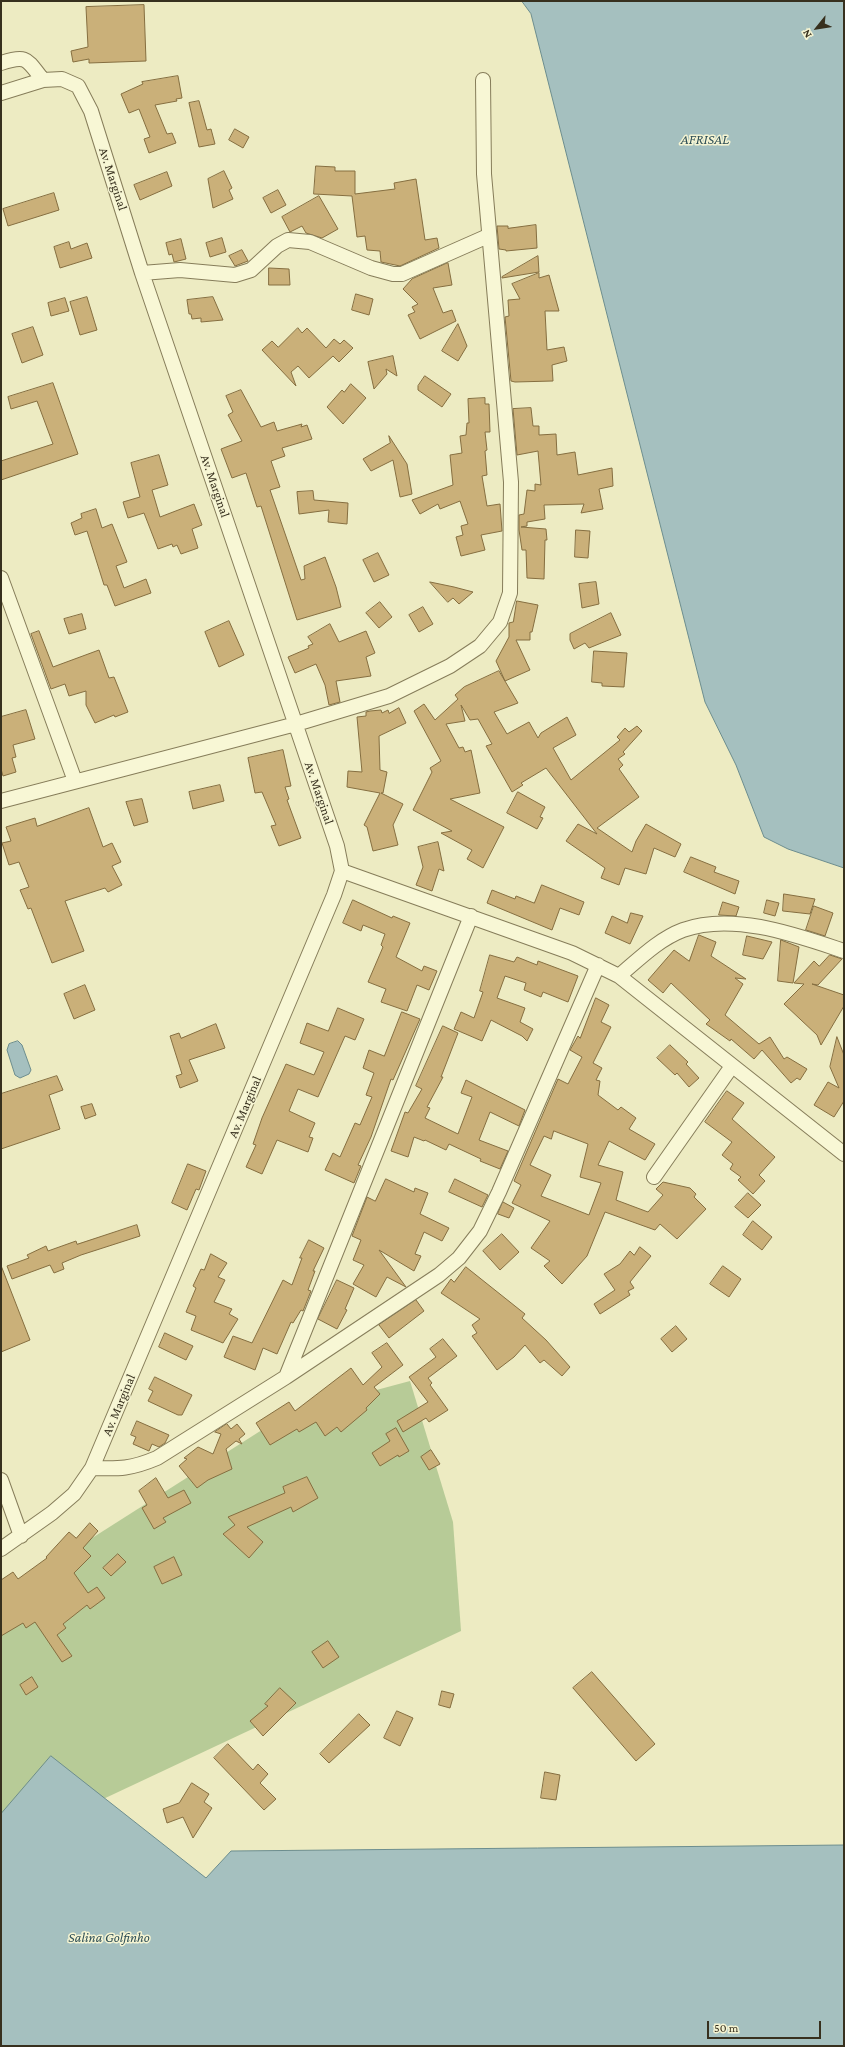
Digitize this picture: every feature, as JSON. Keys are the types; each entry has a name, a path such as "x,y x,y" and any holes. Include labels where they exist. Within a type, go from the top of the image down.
{"street":[{"path":"1,63 17,57 22,58 28,61 43,80"},
{"name":"Av. Marginal","path":"1,93 43,80 62,79 78,86 91,111 142,272 337,846 342,871 331,902 92,1468 74,1494 52,1513 1,1549"},
{"path":"1,801 296,724 390,696 450,666 480,646 500,622 510,593 511,482 488,236 484,174 483,80"},
{"path":"142,272 180,270 235,275 251,270 277,246 288,240 310,242 371,268 393,274 402,274 488,236"},
{"path":"1,578 75,782"},
{"path":"342,871 572,953 619,976 844,1154"},
{"path":"286,1377 471,916"},
{"path":"619,976 658,944 683,930 714,923 761,927 844,951"},
{"path":"92,1468 122,1469 138,1466 157,1458 286,1377 439,1275 459,1258 480,1231 499,1192 598,965"},
{"path":"654,1177 732,1066"},
{"path":"1,1480 21,1536"}],"green space":[{"path":"410,1381 453,1522 461,1631 1,1847 1,1596 287,1414"}],"water":[{"name":"AFRISAL","path":"522,1 844,1 844,868 788,849 764,837 736,765 705,702 531,14"},
{"path":"18,1041 22,1045 31,1070 29,1074 20,1078 15,1075 7,1050 9,1044"},
{"name":"Salina Golfinho","path":"51,1756 206,1878 231,1851 844,1845 844,2046 1,2046 1,1814"}],"building":[{"path":"144,5 146,61 89,63 89,59 73,62 71,51 88,47 86,7"},
{"path":"178,76 182,98 176,99 177,101 155,105 167,134 172,133 176,143 149,153 144,139 150,137 139,109 129,113 121,94 143,84 142,82"},
{"path":"199,101 207,130 211,129 215,144 199,147 189,103"},
{"path":"235,129 249,137 243,148 229,140"},
{"path":"316,166 335,167 335,171 355,171 355,194 395,189 394,183 416,179 425,240 437,238 439,248 400,266 381,262 380,251 367,250 365,236 357,237 352,196 314,194"},
{"path":"224,171 232,188 229,190 233,199 213,208 208,179"},
{"path":"167,172 172,186 140,200 134,185"},
{"path":"278,190 286,205 271,213 263,198"},
{"path":"54,193 59,210 8,226 3,209"},
{"path":"319,196 338,229 322,238 306,233 302,226 290,232 282,217"},
{"path":"536,225 537,248 506,251 499,249 497,226 508,226 508,228"},
{"path":"222,238 226,252 210,257 206,243"},
{"path":"181,239 186,259 174,262 172,254 169,255 166,243"},
{"path":"69,242 71,249 87,243 92,258 60,268 54,247"},
{"path":"242,250 248,261 235,266 229,256"},
{"path":"538,256 539,272 502,278 502,277"},
{"path":"448,263 452,285 433,288 443,313 452,310 456,321 420,339 408,315 415,312 412,307 418,304 403,289 412,279"},
{"path":"269,268 289,269 290,285 269,285"},
{"path":"539,273 539,278 549,275 559,311 545,311 547,350 564,347 567,361 552,365 553,381 515,382 511,381 505,317 509,316 508,300 520,299 512,284"},
{"path":"356,294 373,299 369,315 352,310"},
{"path":"87,297 97,330 80,335 70,302"},
{"path":"213,297 223,320 201,322 201,318 192,319 191,314 189,314 187,300"},
{"path":"65,298 69,311 51,316 48,303"},
{"path":"458,324 467,346 458,361 442,351"},
{"path":"33,327 43,355 22,363 12,334"},
{"path":"298,328 302,333 307,328 326,348 334,339 340,344 344,340 353,348 339,362 333,356 309,378 298,366 291,372 296,386 262,350 272,341 278,347"},
{"path":"393,356 397,376 386,369 387,374 374,389 368,362"},
{"path":"425,376 451,394 442,407 418,390 418,386"},
{"path":"53,383 78,454 1,480 1,461 53,444 37,401 11,409 8,397"},
{"path":"351,384 366,398 343,424 327,407 342,390 344,392"},
{"path":"241,390 261,427 274,422 277,431 302,424 301,427 307,425 312,439 282,448 285,456 271,461 280,487 270,490 301,580 305,579 304,566 325,557 336,587 341,607 297,620 261,506 257,507 246,473 232,478 221,449 242,441 228,415 233,412 226,396"},
{"path":"485,398 485,404 489,404 490,432 485,432 487,475 482,476 487,506 500,504 502,531 481,535 485,550 461,556 456,537 463,535 461,526 468,524 460,501 440,509 438,504 420,514 412,500 453,485 450,455 462,453 460,436 466,435 467,423 469,423 468,399"},
{"path":"531,408 533,426 539,426 539,435 556,434 557,455 575,452 578,475 612,468 613,486 599,489 603,509 581,513 584,504 544,505 545,519 527,522 527,526 521,527 546,529 547,540 545,540 544,579 527,578 526,550 522,550 519,530 519,515 524,514 527,490 535,491 535,484 541,485 538,451 517,455 513,409"},
{"path":"389,436 407,464 412,494 400,497 393,460 371,471 363,459 390,443"},
{"path":"159,455 168,485 152,490 160,517 194,504 202,525 192,529 198,548 181,554 177,545 173,547 172,544 158,549 144,513 128,518 123,502 140,497 131,463"},
{"path":"313,491 314,500 348,503 347,524 328,522 329,510 299,514 297,492"},
{"path":"96,509 102,528 112,524 127,562 116,566 124,588 146,579 151,593 115,606 107,585 104,585 87,531 75,535 71,523 82,518 81,514"},
{"path":"576,530 590,531 588,558 575,557"},
{"path":"378,553 389,575 374,582 363,560"},
{"path":"430,582 473,592 459,604 453,598 448,602"},
{"path":"596,582 599,604 582,608 579,584"},
{"path":"517,601 538,605 532,632 530,632 530,640 516,640 530,670 505,681 496,661 509,637 509,623 513,622"},
{"path":"380,602 392,617 379,628 366,613"},
{"path":"423,607 433,624 419,632 409,615"},
{"path":"611,613 621,635 589,648 585,643 574,649 570,640 570,634"},
{"path":"82,614 86,629 69,634 64,619"},
{"path":"229,621 244,655 219,667 205,632"},
{"path":"330,624 339,642 366,631 375,653 366,657 371,676 336,681 340,702 329,705 325,685 316,664 295,673 288,657 309,648 308,646 313,644 308,637"},
{"path":"39,631 53,667 99,650 109,678 114,677 128,712 115,717 114,715 95,723 86,705 86,691 69,696 65,684 51,689 31,634"},
{"path":"594,651 627,653 624,687 602,686 602,683 592,682"},
{"path":"499,671 518,703 494,712 507,734 529,722 538,738 541,733 567,717 576,735 553,748 571,780 620,740 617,737 625,728 629,732 637,726 642,731 623,752 625,754 618,759 623,765 619,769 639,797 597,828 632,852 636,841 646,824 681,844 675,857 654,848 646,874 625,868 619,885 601,878 605,868 566,841 578,824 597,834 546,768 521,783 523,785 512,792 486,746 492,744 478,719 470,720 461,705 465,721 446,724 459,748 463,747 465,752 471,750 480,793 450,799 504,827 483,868 467,859 472,850 441,833 452,831 413,810 432,772 430,768 441,761 414,711 424,704 435,720 458,699 455,695 464,687"},
{"path":"399,708 406,723 379,736 380,770 387,772 383,793 381,793 403,804 393,825 398,845 373,851 367,827 364,825 380,793 347,787 348,771 362,772 357,717 366,716 366,712 370,711 381,710 382,713 388,710 389,713"},
{"path":"26,710 35,739 13,745 16,757 12,758 16,772 3,776 1,769 1,717"},
{"path":"283,750 291,786 285,787 289,799 287,800 301,838 279,846 271,826 276,825 262,792 255,793 248,758"},
{"path":"220,785 224,801 193,809 189,792"},
{"path":"518,792 545,807 540,817 543,818 537,829 507,813"},
{"path":"142,799 148,822 134,826 126,802"},
{"path":"89,808 103,847 112,843 121,862 112,866 122,885 108,892 105,888 65,901 84,951 52,963 31,908 28,909 20,890 29,887 19,862 9,865 2,843 11,841 6,827 35,818 37,826"},
{"path":"438,842 444,871 439,869 432,891 416,885 423,867 418,847"},
{"path":"691,857 716,867 714,872 739,881 735,894 684,872"},
{"path":"542,885 584,902 579,915 560,908 552,930 487,903 492,890 515,899 516,896 534,903"},
{"path":"784,894 815,899 810,914 783,911"},
{"path":"353,900 392,918 393,916 410,923 396,957 422,971 424,966 437,971 429,990 417,985 407,1011 381,1002 386,989 368,982 383,947 381,945 385,934 363,925 361,931 343,923"},
{"path":"767,900 779,903 775,916 764,913"},
{"path":"723,902 739,907 736,916 719,915"},
{"path":"814,906 833,913 825,936 806,930"},
{"path":"631,913 643,916 630,944 605,933 612,916 627,923"},
{"path":"699,935 716,942 711,956 746,979 735,978 743,984 725,1015 759,1044 770,1037 784,1059 787,1057 807,1069 800,1080 797,1078 791,1083 762,1050 754,1059 731,1039 730,1041 706,1024 710,1020 671,983 663,993 648,980 674,950 689,961"},
{"path":"747,936 772,942 763,959 743,955"},
{"path":"781,940 799,947 793,983 778,981"},
{"path":"490,955 514,962 517,957 537,965 538,961 578,976 568,1002 543,992 541,997 524,990 526,983 505,976 497,998 525,1008 520,1022 533,1029 527,1041 522,1036 491,1020 482,1041 454,1029 461,1012 474,1018 483,992 480,991"},
{"path":"830,955 842,959 818,985 812,984 844,995 844,1006 821,1045 817,1035 784,1004 804,984 794,983 814,961 819,966"},
{"path":"85,985 95,1010 74,1019 64,994"},
{"path":"596,998 609,1005 601,1022 611,1027 593,1063 602,1068 596,1080 600,1081 598,1095 618,1110 621,1107 636,1118 629,1129 655,1144 645,1160 609,1141 598,1165 623,1172 616,1200 648,1212 663,1195 656,1189 663,1182 690,1188 696,1194 694,1197 706,1209 677,1239 660,1224 655,1230 605,1212 587,1256 562,1284 544,1266 550,1261 531,1248 550,1221 512,1203 521,1185 514,1181 558,1079 568,1084 582,1057 570,1050 578,1036 580,1038","holes":["554,1131 588,1144 580,1177 601,1183 589,1215 541,1196 551,1175 530,1165 544,1136 551,1139"]},
{"path":"338,1008 364,1019 355,1040 345,1036 318,1097 298,1089 289,1111 315,1123 309,1137 313,1138 308,1152 277,1140 262,1174 246,1167 256,1145 253,1144 262,1118 286,1064 314,1075 324,1052 300,1043 307,1023 328,1031"},
{"path":"402,1012 420,1019 393,1080 391,1079 371,1137 358,1165 361,1166 354,1183 325,1170 333,1153 340,1157 355,1123 360,1125 372,1097 366,1095 374,1073 363,1068 369,1050 384,1056"},
{"path":"216,1024 225,1048 189,1060 198,1081 180,1088 176,1076 182,1074 170,1036 179,1033 181,1038"},
{"path":"443,1026 458,1033 441,1077 443,1077 427,1107 430,1108 425,1118 458,1134 472,1097 461,1093 466,1080 525,1110 519,1126 490,1112 479,1140 508,1151 500,1169 480,1161 481,1159 449,1144 446,1150 425,1140 424,1141 414,1137 408,1157 391,1151 405,1112 408,1113 422,1089 416,1086"},
{"path":"837,1037 844,1055 844,1101 834,1117 814,1105 828,1082 839,1088 830,1067"},
{"path":"670,1045 688,1062 686,1064 699,1078 689,1087 677,1073 675,1075 657,1058"},
{"path":"57,1076 63,1090 49,1095 60,1129 1,1149 1,1094"},
{"path":"727,1091 744,1103 732,1119 775,1157 759,1175 765,1181 753,1194 738,1180 741,1177 730,1169 733,1164 722,1155 732,1142 705,1122"},
{"path":"92,1104 96,1115 85,1119 81,1107"},
{"path":"188,1164 206,1171 199,1190 196,1189 187,1210 172,1203"},
{"path":"386,1179 414,1192 415,1188 428,1193 420,1214 449,1228 442,1241 424,1232 415,1254 421,1256 414,1271 379,1250 406,1287 387,1277 376,1297 353,1284 364,1265 353,1260 361,1240 352,1236 367,1197 375,1201"},
{"path":"455,1179 488,1195 482,1207 449,1192"},
{"path":"748,1193 761,1205 748,1218 735,1207"},
{"path":"503,1202 514,1208 509,1218 498,1214"},
{"path":"753,1221 772,1237 762,1250 743,1235"},
{"path":"137,1225 140,1236 81,1255 62,1263 64,1269 54,1273 50,1265 12,1279 7,1266 29,1258 27,1255 46,1246 48,1251 76,1241 77,1244"},
{"path":"502,1234 519,1252 500,1270 483,1251"},
{"path":"309,1240 324,1248 313,1271 315,1271 308,1290 311,1291 303,1311 301,1310 293,1323 291,1322 277,1354 263,1348 255,1370 224,1357 233,1336 252,1343 283,1280 292,1285 302,1258 300,1258"},
{"path":"640,1247 651,1256 630,1282 634,1288 628,1291 630,1295 600,1314 594,1304 615,1290 604,1274 620,1264 630,1251 634,1255"},
{"path":"211,1254 227,1263 218,1277 225,1280 214,1302 232,1309 229,1314 238,1319 223,1343 191,1330 196,1316 186,1312 196,1288 193,1286 201,1269 204,1270"},
{"path":"723,1266 741,1279 729,1297 710,1284"},
{"path":"466,1267 525,1314 522,1318 546,1340 570,1367 562,1376 544,1360 540,1363 525,1345 514,1357 497,1370 472,1336 477,1333 472,1325 480,1319 441,1293 451,1279 454,1282"},
{"path":"2,1268 30,1340 1,1352 1,1269"},
{"path":"337,1280 354,1288 345,1309 347,1310 337,1329 318,1319"},
{"path":"416,1300 424,1311 389,1338 379,1325"},
{"path":"676,1326 687,1339 672,1352 661,1339"},
{"path":"165,1333 193,1346 186,1360 159,1347"},
{"path":"443,1339 457,1356 428,1378 432,1383 430,1385 448,1410 429,1422 426,1418 403,1432 397,1421 428,1402 409,1377 436,1357 430,1349"},
{"path":"387,1343 403,1365 374,1387 380,1394 366,1408 367,1410 341,1432 337,1427 325,1436 316,1422 299,1432 297,1429 270,1445 256,1423 289,1402 295,1411 351,1368 363,1385 382,1367 372,1353"},
{"path":"155,1377 192,1395 182,1415 178,1415 148,1401 153,1391 149,1389"},
{"path":"137,1421 169,1435 165,1443 159,1447 152,1444 149,1451 133,1444 136,1437 131,1435"},
{"path":"227,1424 231,1429 237,1424 245,1434 239,1439 242,1444 236,1441 226,1449 232,1469 208,1480 197,1488 179,1466 187,1459 184,1458 198,1447 213,1454 221,1434 215,1432"},
{"path":"396,1428 409,1451 399,1457 398,1455 380,1466 372,1453 390,1441 386,1434"},
{"path":"431,1450 440,1464 429,1470 421,1457"},
{"path":"307,1477 318,1498 293,1512 291,1507 247,1527 263,1542 249,1558 223,1534 235,1525 228,1517 285,1493 283,1487"},
{"path":"156,1478 168,1498 184,1490 191,1503 163,1518 166,1522 154,1529 142,1508 147,1505 139,1491"},
{"path":"90,1523 98,1531 83,1548 91,1556 74,1573 88,1593 97,1587 105,1598 90,1609 87,1605 63,1624 66,1628 57,1635 72,1656 62,1662 35,1622 26,1628 23,1623 1,1636 1,1580 13,1572 18,1579 47,1558 46,1557 69,1532 76,1538"},
{"path":"118,1554 126,1562 111,1576 103,1568"},
{"path":"174,1557 182,1575 162,1584 154,1567"},
{"path":"328,1641 339,1657 323,1668 312,1652"},
{"path":"592,1672 655,1744 636,1761 573,1688"},
{"path":"32,1677 38,1687 26,1695 20,1685"},
{"path":"280,1688 296,1703 263,1736 250,1721 268,1706 265,1704"},
{"path":"442,1691 454,1694 450,1708 439,1705"},
{"path":"397,1711 413,1718 400,1746 384,1738"},
{"path":"359,1714 370,1725 329,1763 320,1754"},
{"path":"228,1744 253,1770 258,1764 268,1774 260,1783 276,1799 264,1810 214,1758"},
{"path":"545,1772 560,1775 556,1800 541,1798"},
{"path":"192,1783 209,1794 204,1802 212,1808 193,1838 183,1817 167,1823 163,1809 179,1803"}]}
